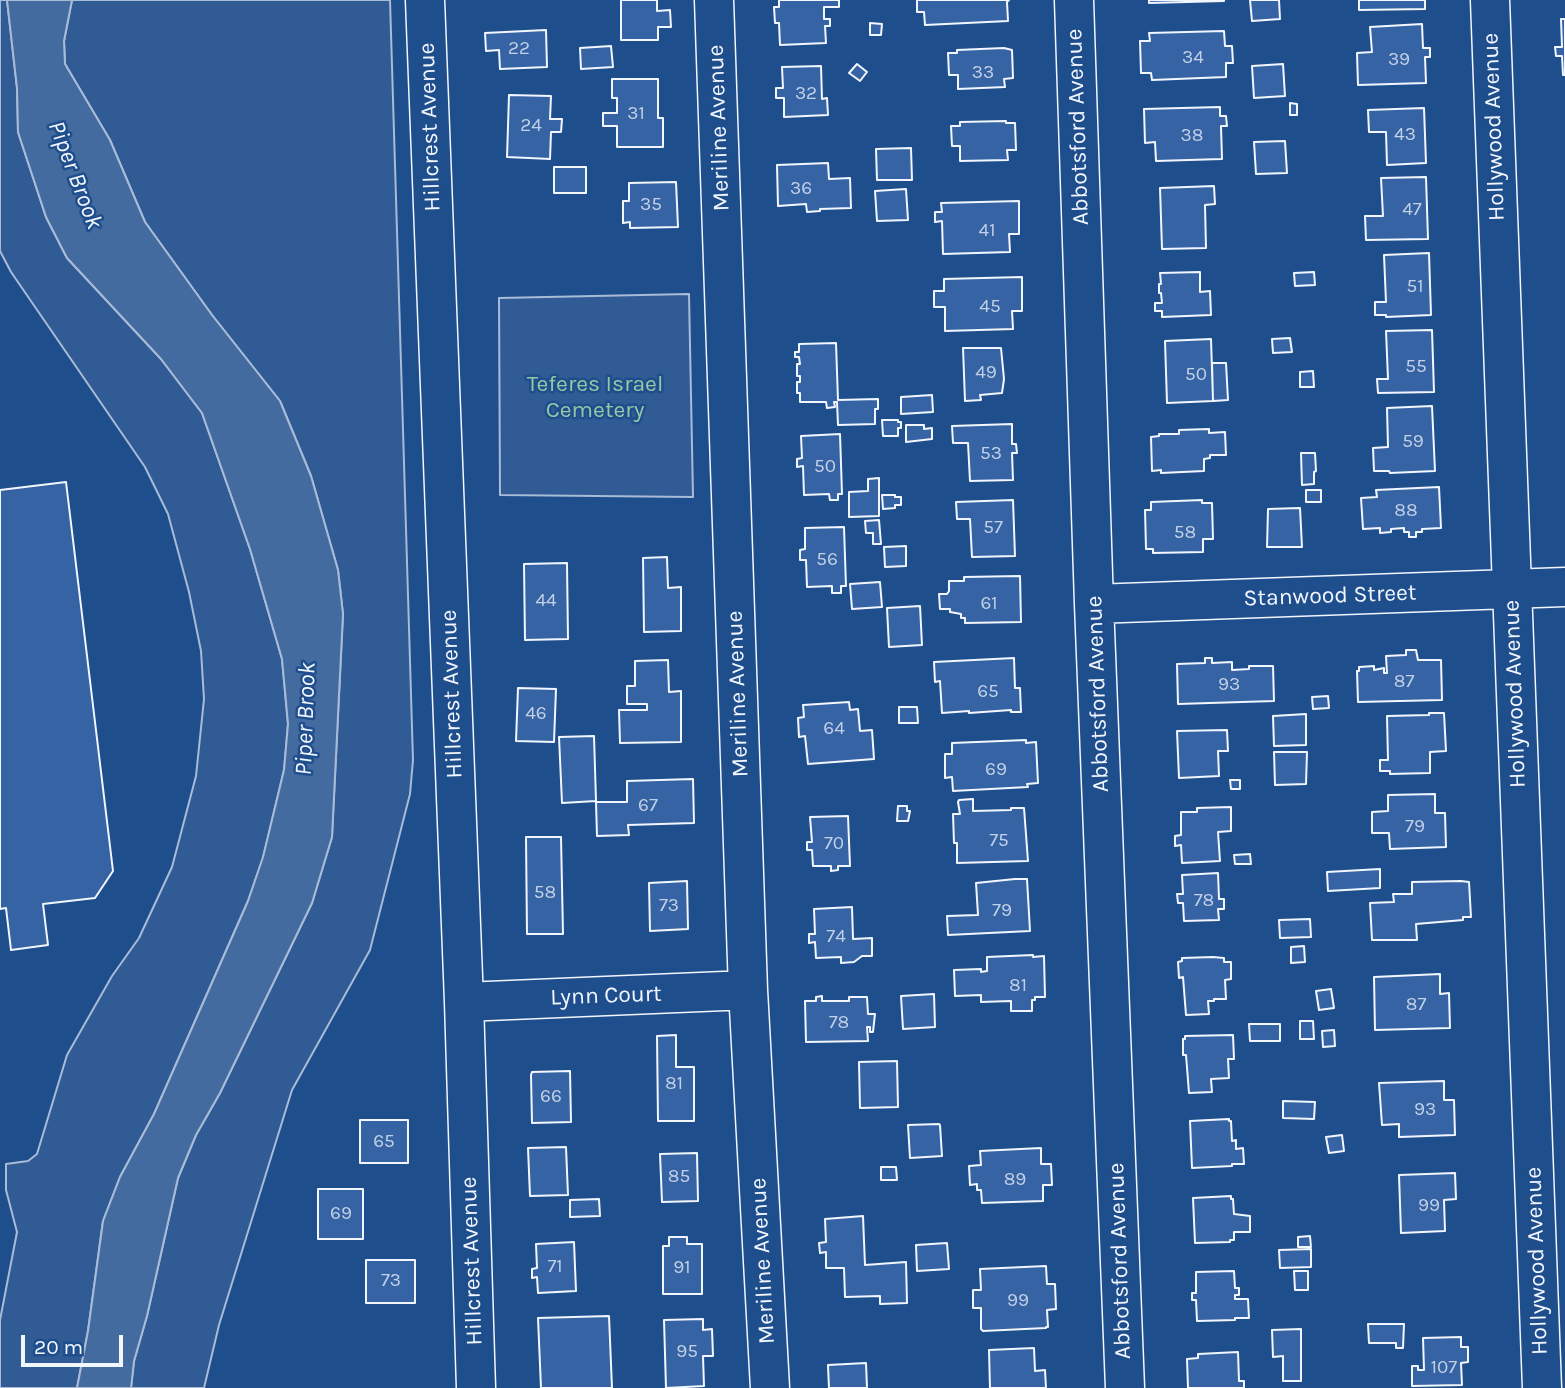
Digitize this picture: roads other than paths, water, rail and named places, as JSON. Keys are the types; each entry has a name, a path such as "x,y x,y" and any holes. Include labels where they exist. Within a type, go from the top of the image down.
{"street":[{"name":"Hillcrest Avenue","path":"425,0 464,1002 476,1388"},
{"name":"Meriline Avenue","path":"714,0 748,990 770,1388"},
{"name":"Abbotsford Avenue","path":"1074,0 1094,604 1125,1388"},
{"name":"Hollywood Avenue","path":"1490,0 1542,1388"},
{"name":"Stanwood Street","path":"1094,604 1565,587"},
{"name":"Lynn Court","path":"464,1002 748,990"}],"water":[{"name":"Piper Brook","path":"7,0 72,0 64,41 65,64 110,140 145,222 212,315 280,401 311,476 338,570 343,614 332,837 312,903 220,1093 196,1135 178,1178 147,1316 134,1361 131,1388 77,1388 88,1331 103,1221 120,1177 154,1114 248,901 263,857 284,770 288,724 282,659 250,549 202,413 161,359 67,258 46,217 18,132 17,88"}],"park label":[{"name":"Teferes Israel Cemetery","path":"595,397"}]}
